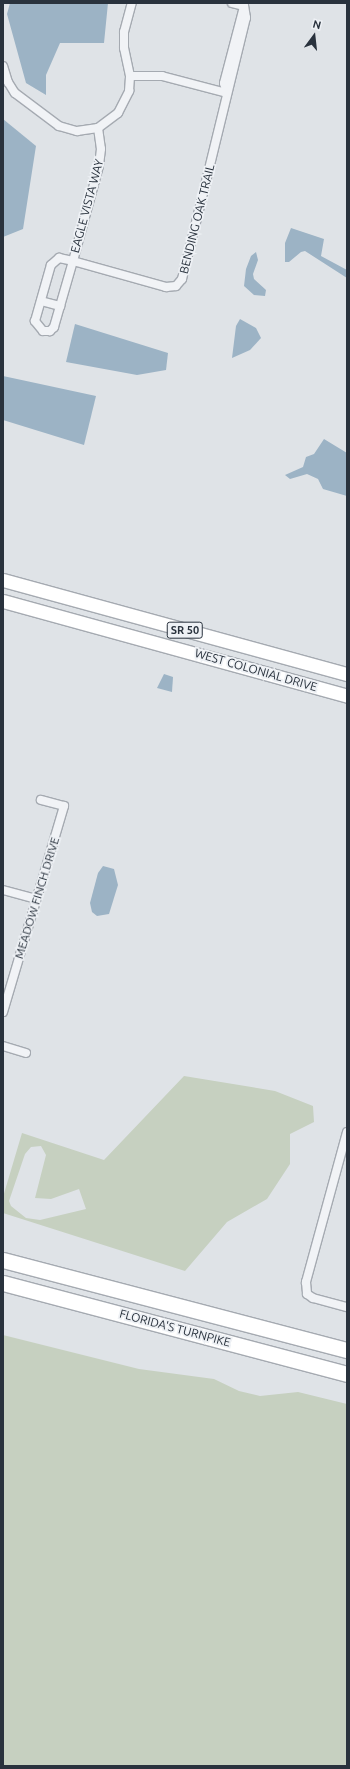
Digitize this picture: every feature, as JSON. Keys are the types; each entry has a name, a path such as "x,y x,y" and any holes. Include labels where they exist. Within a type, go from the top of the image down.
{"highway":[{"name":"WEST COLONIAL DRIVE","path":"3,580 347,674"},
{"name":"WEST COLONIAL DRIVE","path":"3,601 102,626 347,696"},
{"path":"102,626 121,620 125,613"},
{"path":"161,643 175,635 234,643"},
{"name":"FLORIDA'S TURNPIKE","path":"3,1260 347,1350"},
{"name":"FLORIDA'S TURNPIKE","path":"3,1283 347,1374"}],"street":[{"path":"3,66 8,82 14,93 59,126 77,131 98,128 118,113 129,92 130,76 124,48 124,32 132,3"},
{"path":"232,3 245,5"},
{"name":"BENDING OAK TRAIL","path":"73,261 166,286 176,286 182,279 227,93 224,83 235,50 245,5"},
{"path":"130,76 162,76 227,93"},
{"name":"EAGLE VISTA WAY","path":"73,261 54,260 35,321 43,331 50,331 54,327 73,261 99,166 101,149 98,128"},
{"path":"41,301 60,306"},
{"name":"MEADOW FINCH DRIVE","path":"3,1012 64,806 41,800"},
{"path":"3,890 36,899"},
{"path":"3,1046 26,1053"},
{"path":"347,1132 306,1282 307,1294 313,1298 347,1307"}],"green space":[{"path":"184,1076 275,1091 313,1106 314,1122 290,1134 290,1164 267,1199 227,1222 185,1271 3,1213 3,1197 22,1133 104,1160","holes":["41,1146 46,1155 35,1198 51,1199 79,1189 86,1209 40,1220 26,1218 11,1206 9,1201 25,1154 31,1147"]},
{"path":"3,1335 139,1369 214,1379 239,1391 260,1396 298,1392 347,1404 347,1766 3,1766"}],"water":[{"path":"10,3 108,3 104,43 60,43 46,75 46,95 26,83 7,14"},
{"path":"3,119 36,146 23,229 3,237"},
{"path":"291,228 324,239 321,256 347,270 347,278 305,251 301,252 289,262 285,262 285,243"},
{"path":"256,252 258,260 253,274 254,279 266,290 265,296 254,295 244,286 246,269 251,256"},
{"path":"240,319 256,328 261,338 250,350 232,358 236,326"},
{"path":"75,324 168,353 166,370 137,375 66,362"},
{"path":"3,376 96,396 84,445 3,420"},
{"path":"324,439 347,453 347,496 323,489 318,479 307,474 290,479 285,475 303,467 306,457 314,454"},
{"path":"164,674 173,677 172,692 157,688"},
{"path":"103,866 114,869 118,885 109,914 97,916 92,912 90,903 98,873"}]}
